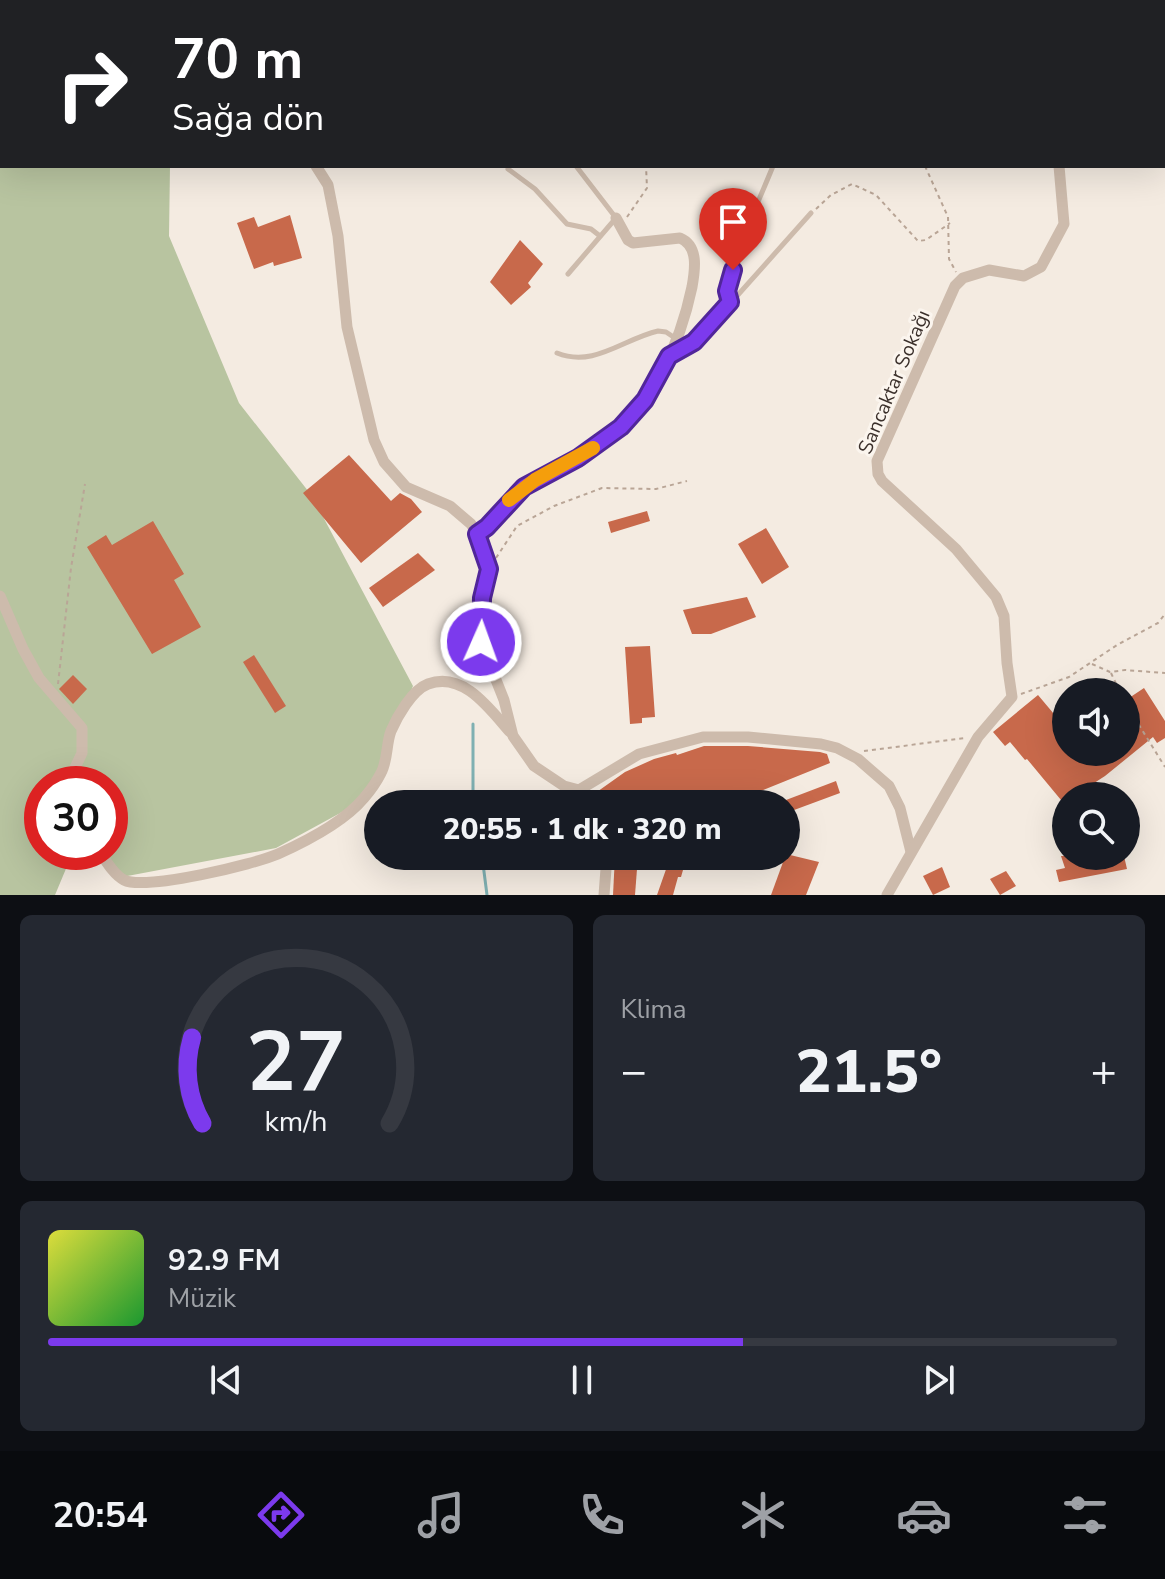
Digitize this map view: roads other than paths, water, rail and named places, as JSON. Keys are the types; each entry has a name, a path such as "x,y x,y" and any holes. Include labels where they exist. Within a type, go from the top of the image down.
{"street":[{"path":"317,168 328,185 338,236 347,327 374,440 384,462 406,487 450,506 471,524 477,534 489,569 482,598 481,642 504,700 513,736"},
{"name":"Sancaktar Sokağı","path":"911,852 978,737 1012,697 1004,616 996,597 956,549 882,481 877,470 880,452 955,286 963,278 989,270 1024,276 1041,267 1064,224 1059,168"},
{"path":"477,534 524,487 578,458 621,427 645,400 669,356 693,280 692,249 680,238 633,243 618,221"},
{"path":"0,596 39,678 82,728 82,753 76,766"},
{"path":"115,870 124,880 164,883 276,855 330,826 363,799 382,771 390,733 406,706 422,687 446,680 466,687 494,713 534,766 564,786 579,790 639,754 703,737 748,737 821,744 846,752 881,777 895,795 911,852 887,895"},
{"path":"604,895 606,870"}],"lane":[{"path":"568,274 600,236 618,221 578,168"},
{"path":"730,302 727,291 739,250 772,168"},
{"path":"508,169 535,189 567,224 591,229 600,236"},
{"path":"669,356 694,342 811,213"},
{"path":"557,353 571,357 593,356 658,331 676,339"}],"waterway":[{"path":"473,724 473,790"},
{"path":"484,870 487,895"}]}
